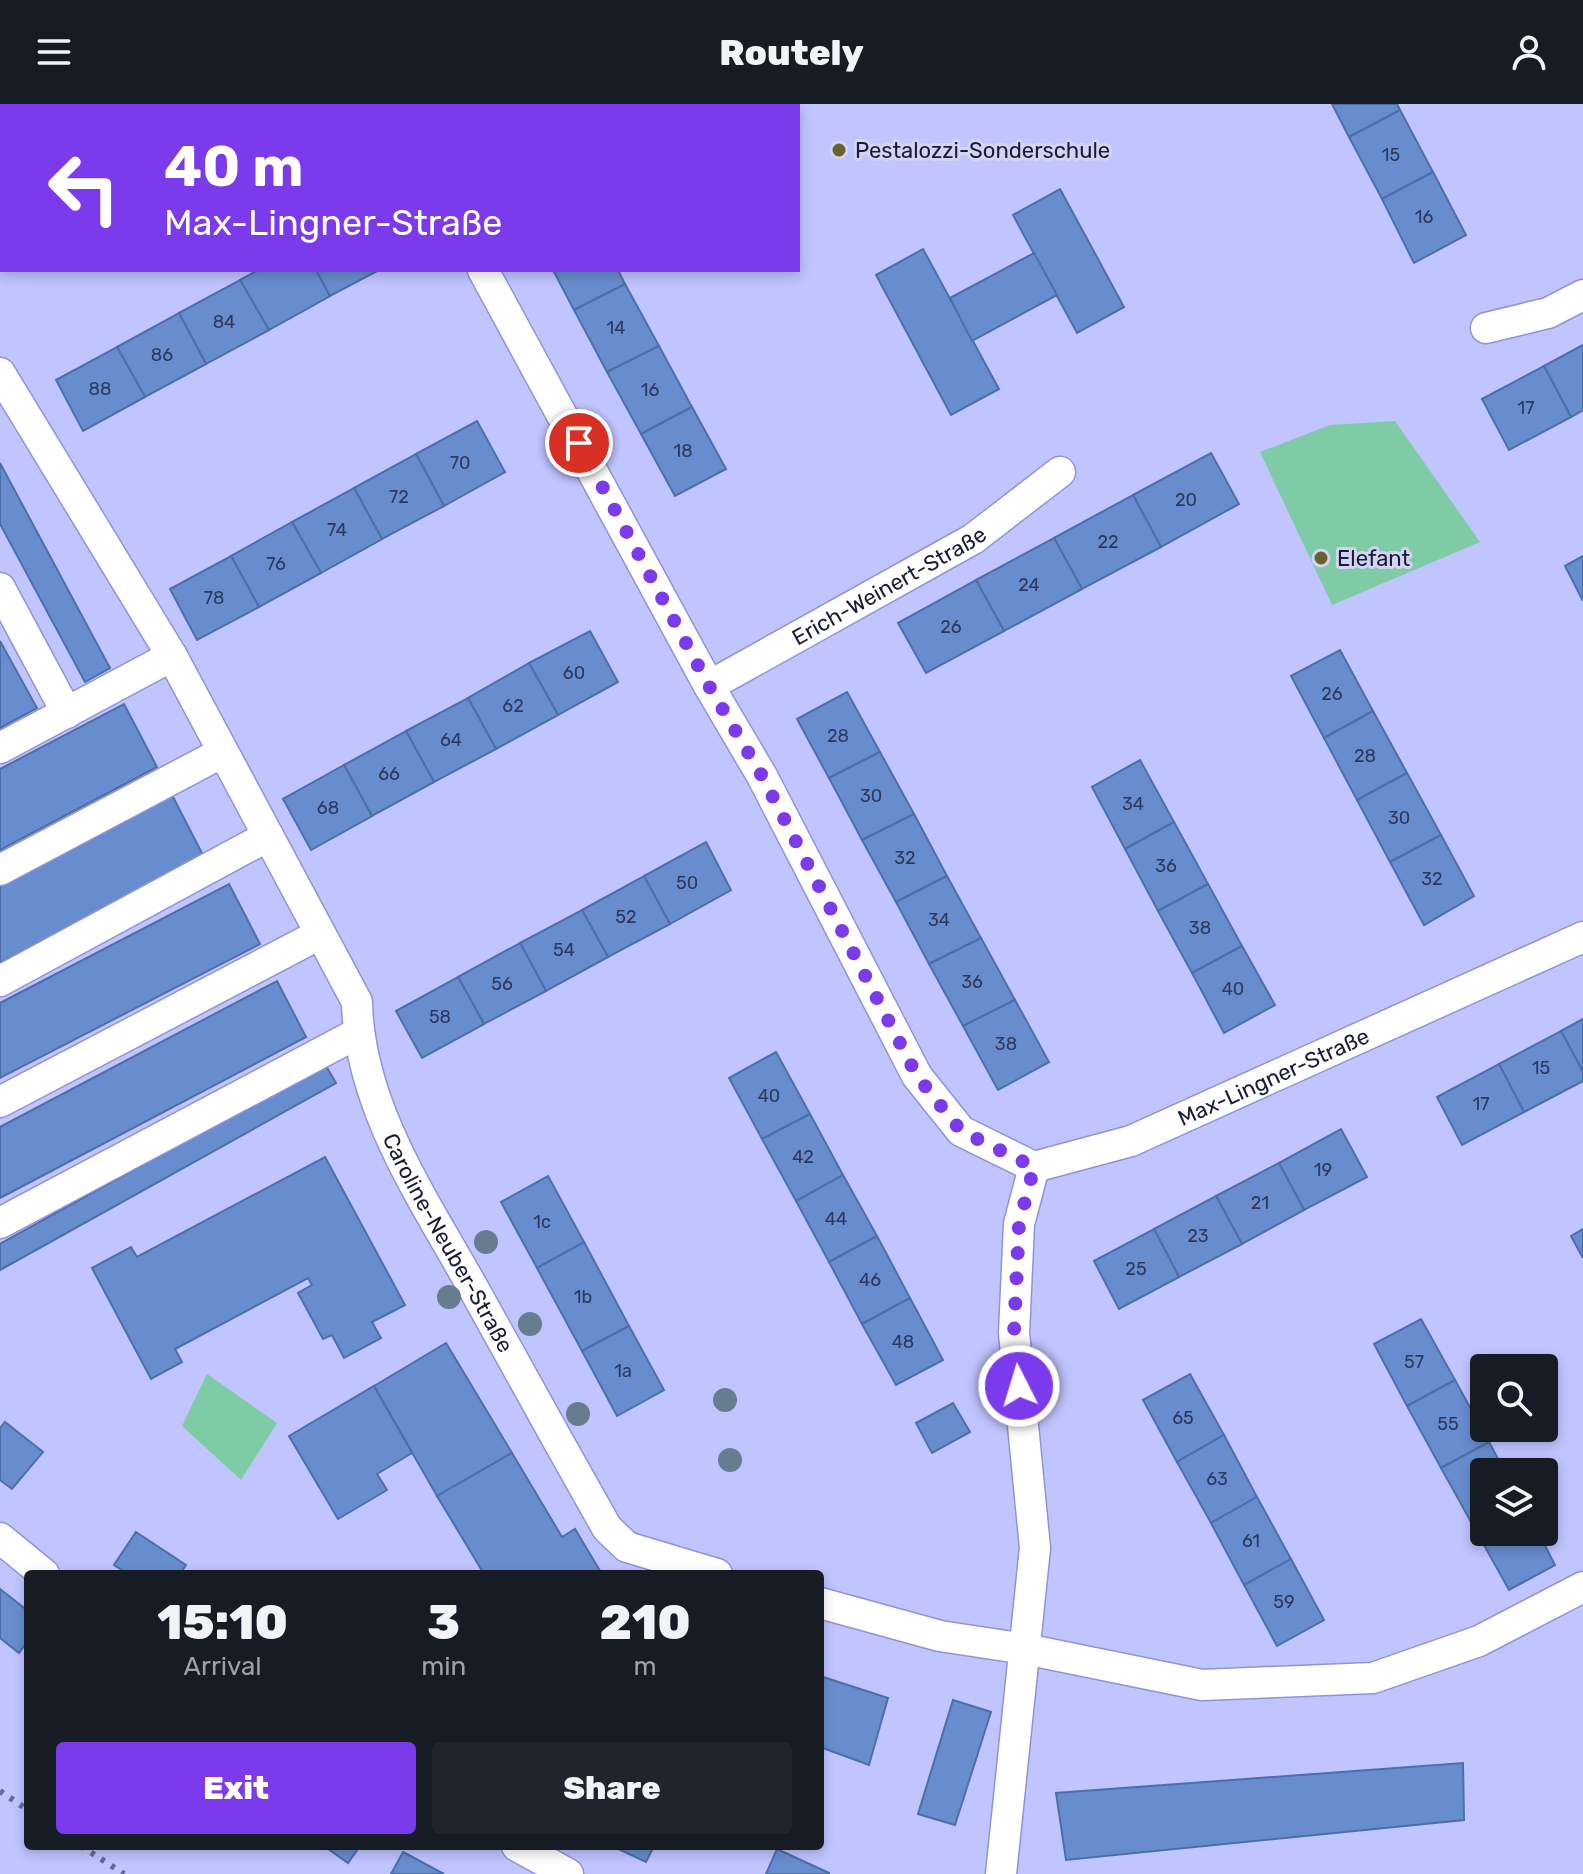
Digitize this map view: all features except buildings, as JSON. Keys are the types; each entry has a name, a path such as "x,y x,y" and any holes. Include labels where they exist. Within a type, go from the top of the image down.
{"street":[{"path":"484,272 709,686 762,776 917,1076 961,1131 1034,1167 1019,1224 1014,1333 1035,1548 1001,1874"},
{"path":"1486,328 1548,313 1583,295"},
{"name":"Caroline-Neuber-Straße","path":"0,373 172,656 357,1002 358,1033 375,1104 433,1216 607,1528 627,1547 704,1570"},
{"name":"Erich-Weinert-Straße","path":"709,686 973,539 1060,472"},
{"path":"0,588 67,713"},
{"path":"0,748 172,656"},
{"path":"0,870 223,752"},
{"path":"0,981 268,836"},
{"path":"0,1102 320,934"},
{"name":"Max-Lingner-Straße","path":"1034,1167 1131,1141 1583,937"},
{"path":"0,1223 358,1033"},
{"path":"0,1538 39,1570"},
{"path":"824,1604 940,1636 1025,1649 1202,1685 1373,1678 1479,1641 1583,1587"},
{"path":"524,1850 568,1874"}],"green space":[{"path":"1395,421 1480,542 1332,605 1260,452 1330,425"},
{"path":"207,1374 277,1423 241,1480 182,1426"}],"railway":[{"path":"0,1791 24,1807"},
{"path":"87,1850 124,1874"}],"place":[{"name":"Pestalozzi-Sonderschule","path":"839,150"},
{"name":"Elefant","path":"1321,558"}],"route":[{"path":"579,443 709,686 762,776 917,1076 961,1131 1034,1167 1019,1224 1014,1333 1019,1386"}]}
